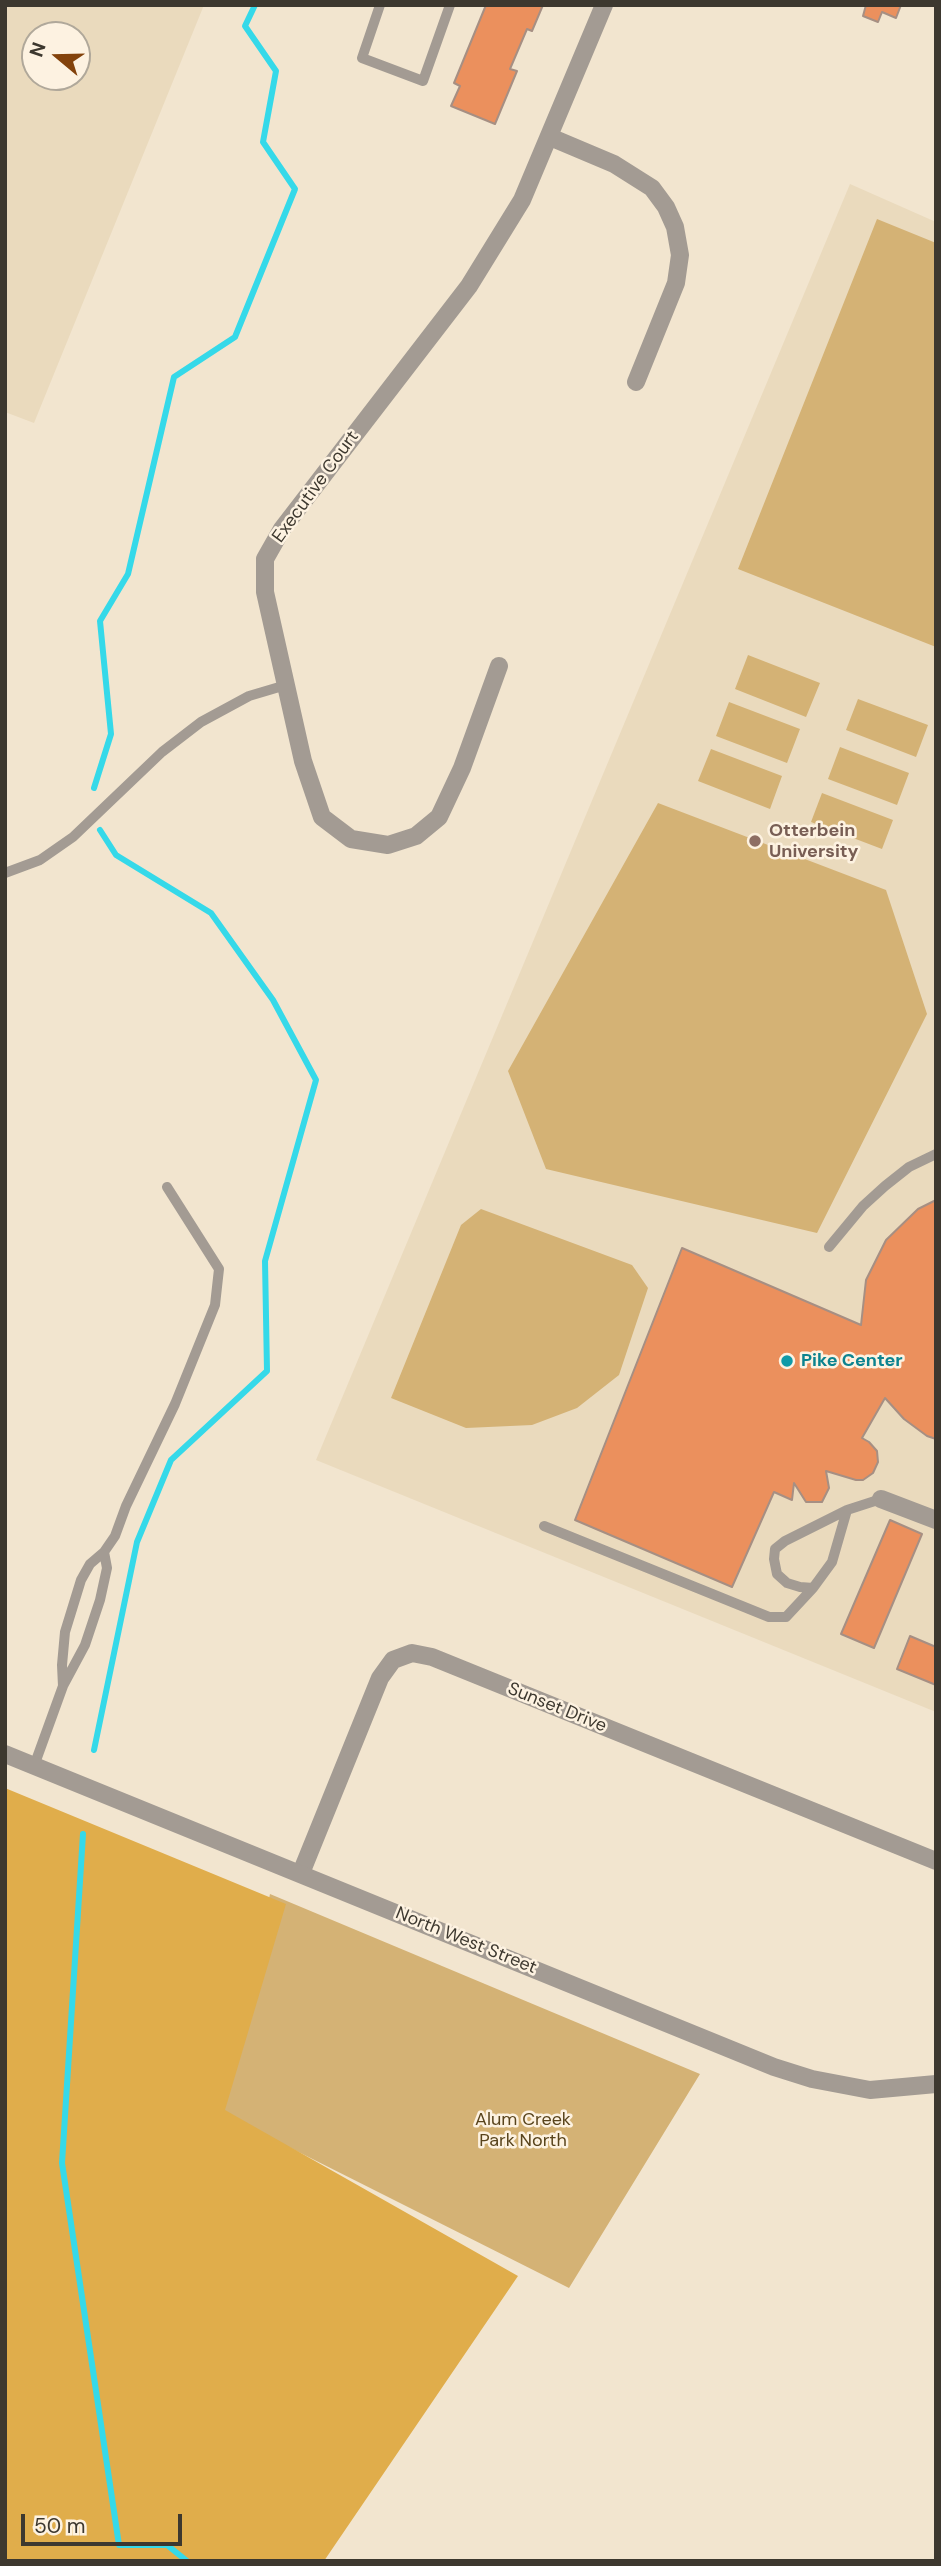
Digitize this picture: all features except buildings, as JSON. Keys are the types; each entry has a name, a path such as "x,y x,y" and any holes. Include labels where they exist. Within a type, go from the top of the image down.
{"street":[{"name":"Executive Court","path":"499,666 461,768 439,817 416,836 388,845 351,839 322,817 303,761 265,592 265,559 282,529 469,286 522,200 604,5"},
{"path":"550,137 614,164 652,188 666,207 675,227 680,255 677,283 636,382"},
{"path":"881,1499 936,1520"},
{"name":"Sunset Drive","path":"301,1874 380,1678 393,1660 412,1653 445,1662 936,1861"},
{"name":"North West Street","path":"5,1754 774,2067 812,2079 870,2090 936,2084"}],"lane":[{"path":"380,5 362,58 423,81 450,5"},
{"path":"5,873 40,860 73,836 162,752 201,722 249,696 286,685"},
{"path":"830,1247 863,1206 885,1186 909,1167 936,1154"},
{"path":"63,1686 63,1647 82,1580 90,1564 104,1552 115,1536 126,1506 175,1404 215,1305 219,1269 167,1187"},
{"path":"813,1588 788,1583 777,1574 775,1549 785,1541 847,1510 881,1499"},
{"path":"544,1526 769,1617 786,1617 813,1588 832,1562 847,1510"},
{"path":"34,1766 63,1686 85,1645 100,1600 107,1568 104,1552"}],"shaded area":[{"path":"5,5 204,5 34,423 5,412"},
{"name":"Otterbein University","path":"850,184 936,222 936,1712 316,1460"},
{"path":"5,1788 286,1904 225,2110 518,2276 324,2561 5,2561"}],"green space":[{"path":"877,219 936,243 936,647 738,569"},
{"path":"748,655 820,683 806,717 735,689"},
{"path":"858,699 928,725 916,757 846,730"},
{"path":"729,702 800,729 787,763 716,736"},
{"path":"840,747 909,773 897,805 828,779"},
{"path":"711,749 782,776 770,809 698,781"},
{"path":"822,793 893,820 882,849 811,822"},
{"path":"658,803 886,890 927,1014 817,1233 546,1169 508,1071"},
{"path":"481,1209 632,1265 648,1288 619,1375 577,1408 532,1425 466,1428 391,1398 461,1225"},
{"name":"Alum Creek Park North","path":"270,1894 700,2074 569,2288 223,2114"}],"waterway":[{"path":"94,788 111,734 100,621 128,574 174,377 235,337 295,189 263,142 276,71 245,26 255,5"},
{"path":"94,1750 137,1542 171,1460 267,1371 265,1261 316,1080 273,1000 211,913 116,855 100,830"},
{"path":"83,1834 62,2163 119,2545 167,2545 187,2561"}],"place":[{"name":"Otterbein University","path":"755,841"},
{"name":"Pike Center","path":"787,1361"}]}
